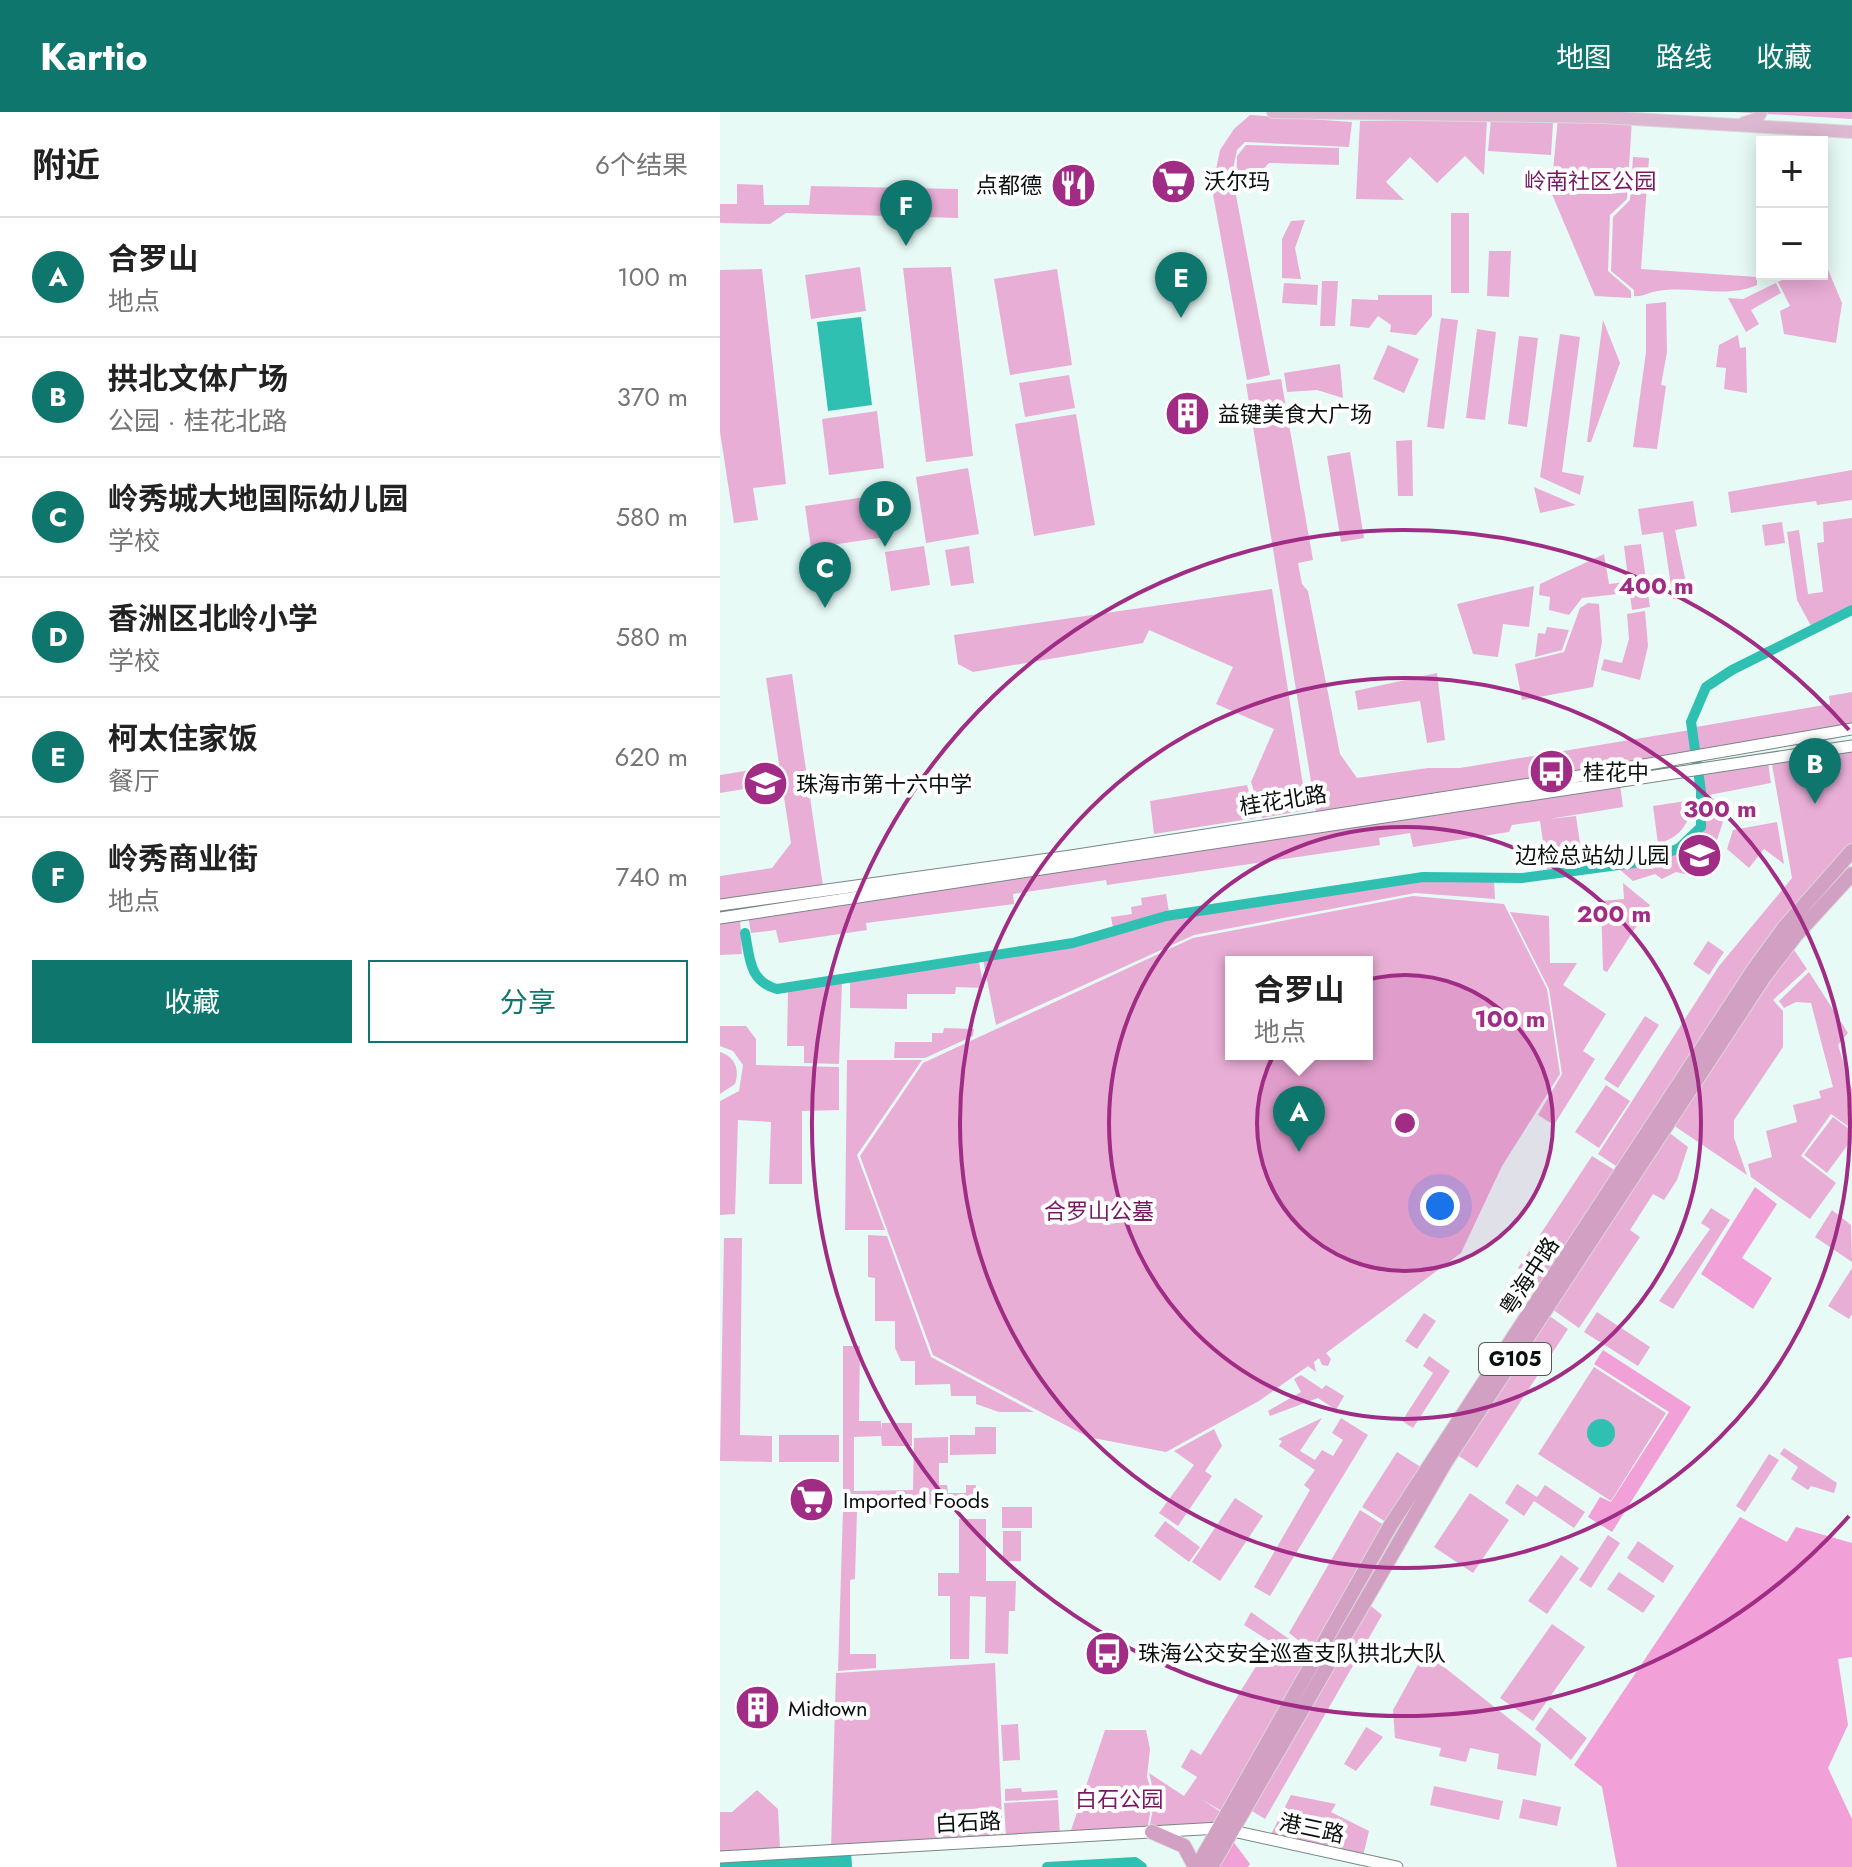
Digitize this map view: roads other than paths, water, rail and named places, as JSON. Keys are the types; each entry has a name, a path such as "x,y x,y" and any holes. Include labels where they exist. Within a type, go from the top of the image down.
{"highway":[{"name":"粤海中路","path":"1211,1867 1226,1830 1390,1526 1754,969 1783,929 1852,851"},
{"name":"粤海中路","path":"1196,1867 1226,1830 1445,1463 1764,977 1796,935 1852,874"},
{"path":"1152,1832 1184,1846 1196,1867"}],"main road":[{"path":"1273,112 1602,117 1852,132"},
{"path":"1737,124 1752,122 1761,112"},
{"name":"桂花北路","path":"720,918 1705,762 1852,729"},
{"name":"桂花北路","path":"1705,762 1852,746"},
{"name":"桂花北路","path":"720,905 1687,765"},
{"name":"白石路","path":"720,1857 1226,1830"},
{"name":"港三路","path":"1226,1830 1397,1867"}],"water":[{"path":"861,317 872,405 828,411 817,322"},
{"path":"1601,1419 1611,1423 1615,1433 1611,1443 1601,1447 1591,1443 1587,1433 1591,1423"},
{"path":"851,1850 852,1867 720,1867 720,1857"}],"waterway":[{"path":"745,933 752,968 761,981 777,989 1073,943 1166,916 1423,877 1522,878 1648,861 1679,848 1701,827 1701,791 1691,722 1706,687 1732,670 1852,610"},
{"path":"1047,1867 1135,1862 1142,1867"}],"place":[{"name":"沃尔玛","path":"1173,181"},
{"name":"点都德","path":"1073,185"},
{"name":"岭秀商业街","path":"906,246"},
{"name":"柯太住家饭","path":"1181,318"},
{"name":"益键美食大广场","path":"1187,414"},
{"name":"香洲区北岭小学","path":"885,547"},
{"name":"岭秀城大地国际幼儿园","path":"825,608"},
{"name":"桂花中","path":"1552,772"},
{"name":"珠海市第十六中学","path":"765,784"},
{"name":"拱北文体广场","path":"1815,804"},
{"name":"边检总站幼儿园","path":"1700,855"},
{"name":"合罗山","path":"1299,1152"},
{"name":"Imported Foods","path":"812,1500"},
{"name":"珠海公交安全巡查支队拱北大队","path":"1107,1653"},
{"name":"Midtown","path":"757,1708"}],"park label":[{"name":"岭南社区公园","path":"1590,181"},
{"name":"合罗山公墓","path":"1099,1211"},
{"name":"白石公园","path":"1119,1799"}]}
